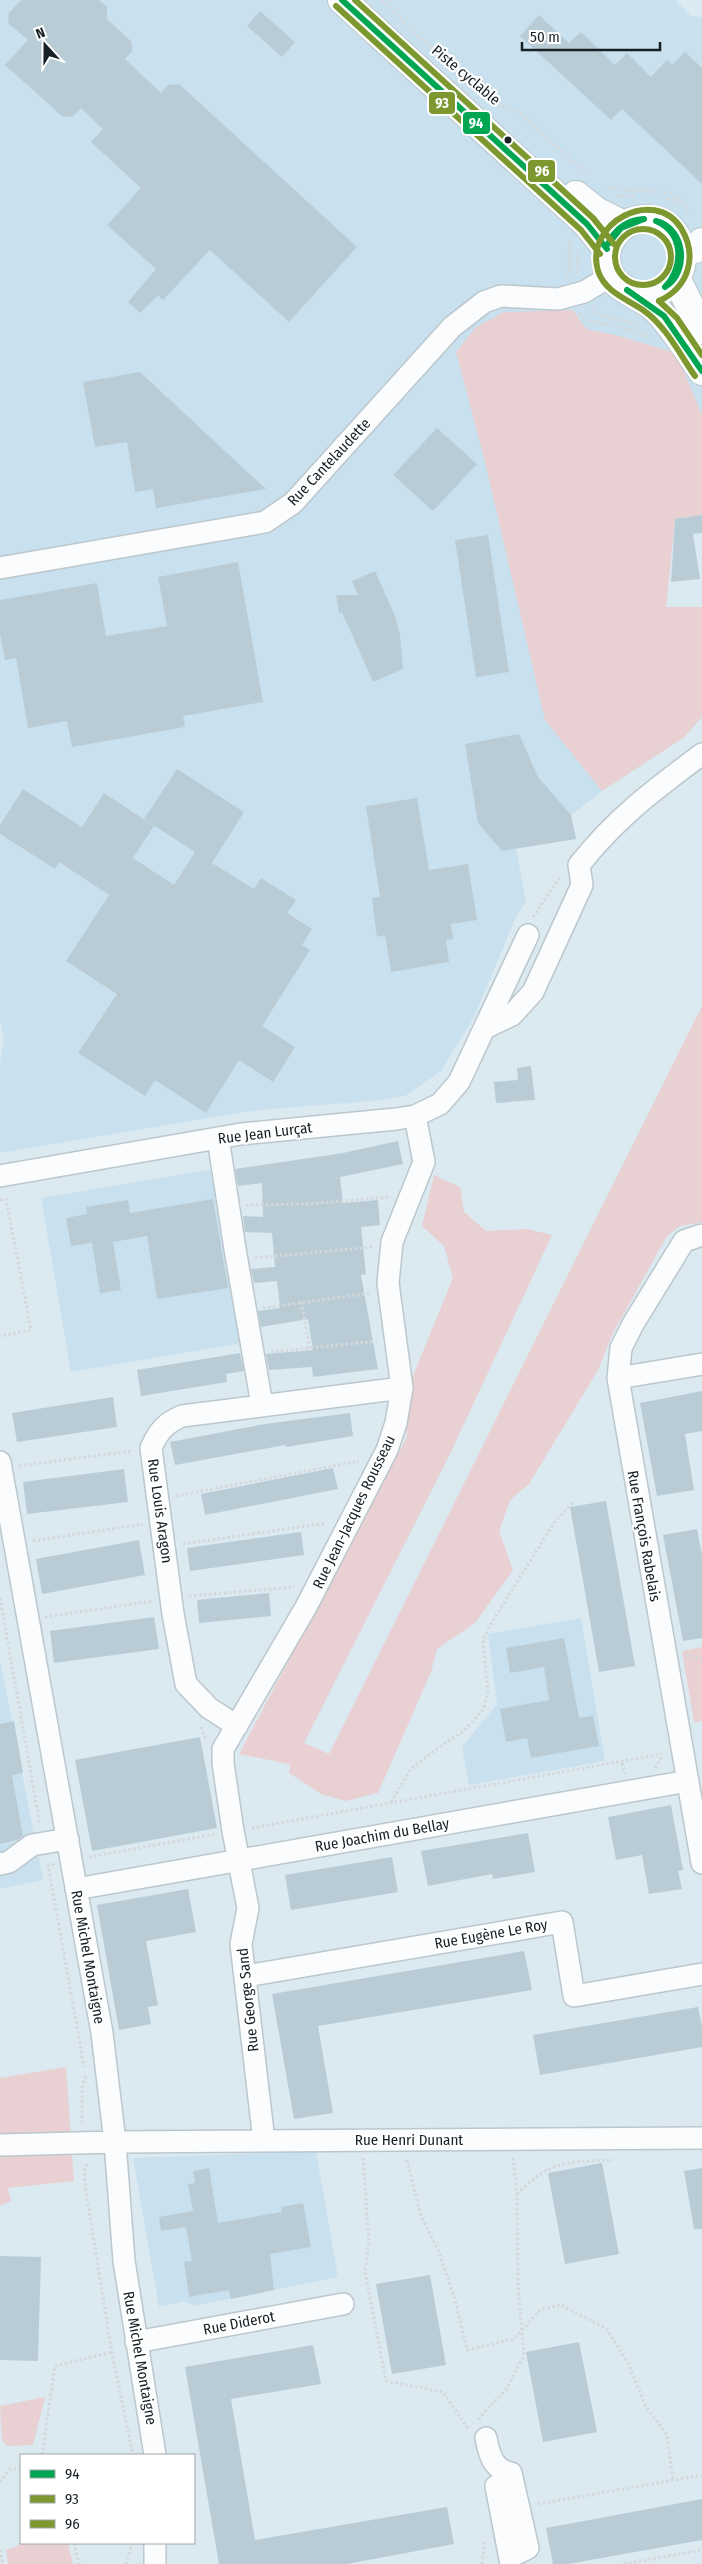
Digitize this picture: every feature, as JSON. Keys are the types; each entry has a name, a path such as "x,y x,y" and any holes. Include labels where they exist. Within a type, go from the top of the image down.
{"main road":[{"path":"342,0 587,224 607,249"},
{"path":"360,0 569,189 596,211 624,225"},
{"path":"702,330 687,257 671,230 655,220 636,220 616,231 607,249 606,259 611,276 618,285 637,295 658,310 663,333 702,371"},
{"path":"637,295 659,292 687,257"}],"street":[{"name":"Rue Cantelaudette","path":"0,568 265,522 293,503 452,327 484,302 501,296 558,299 584,292 611,276"},
{"path":"484,1028 512,1015 533,992 582,885 579,865 603,835 628,811 702,754"},
{"name":"Rue Jean Lurçat","path":"0,1176 241,1134 414,1116 440,1104 459,1082 528,934"},
{"name":"Rue Jean-Jacques Rousseau","path":"239,1860 222,1754 223,1748 318,1585 384,1456 396,1423 402,1388 389,1290 392,1245 424,1162 414,1116"},
{"path":"218,1138 262,1405"},
{"name":"Rue François Rabelais","path":"702,1235 684,1241 633,1324 621,1348 618,1378 693,1756 688,1781 702,1863"},
{"path":"618,1378 702,1364"},
{"name":"Rue Louis Aragon","path":"236,1726 209,1708 186,1684 171,1598 151,1448 159,1431 170,1421 182,1416 402,1388"},
{"name":"Rue Michel Montaigne","path":"1,1465 9,1530 29,1620 102,2033 115,2142 124,2262 155,2454"},
{"name":"Rue Joachim du Bellay","path":"76,1889 688,1781"},
{"path":"0,1864 9,1862 32,1845 68,1839"},
{"name":"Rue George Sand","path":"239,1860 248,1908 241,1944 264,2141"},
{"name":"Rue Eugène Le Roy","path":"246,1976 562,1922 574,1996 702,1974"},
{"name":"Rue Henri Dunant","path":"0,2145 115,2142 702,2138"},
{"name":"Rue Diderot","path":"136,2342 343,2304"},
{"path":"486,2438 490,2459 504,2472 511,2473 528,2548 511,2561 496,2486"},
{"path":"155,2544 155,2564"}],"path":[{"name":"Piste cyclable","path":"382,0 418,36 494,102 521,114 590,177"},
{"path":"569,268 570,238"},
{"path":"569,258 577,259"},
{"path":"590,305 597,313 663,333"},
{"path":"594,321 663,333"},
{"path":"228,1205 307,1204 410,1196"},
{"path":"0,1200 6,1199 31,1330 0,1336"},
{"path":"237,1259 392,1245"},
{"path":"246,1310 389,1290"},
{"path":"301,1302 310,1348"},
{"path":"253,1354 396,1339"},
{"path":"1,1465 151,1448"},
{"path":"158,1499 384,1456"},
{"path":"391,1803 410,1770 464,1732 482,1710 488,1693 483,1641 489,1627 554,1523 574,1502"},
{"path":"165,1547 351,1520"},
{"path":"9,1530 31,1542 162,1521"},
{"path":"29,1620 171,1598 318,1585"},
{"path":"0,1598 48,1865"},
{"path":"233,1831 662,1756 661,1748"},
{"path":"362,2140 369,2241 365,2271 386,2381 443,2392 472,2434 482,2413 506,2390 524,2355 518,2287 517,2194 511,2139"},
{"path":"402,2140 421,2216 439,2252 454,2296 467,2350 514,2339 541,2309 561,2305 606,2329 628,2363 646,2408 667,2435 673,2480"},
{"path":"517,2194 536,2175 560,2163 613,2160"},
{"path":"87,2164 84,2172 86,2192 112,2352 133,2454"},
{"path":"42,2454 55,2366 112,2352"},
{"path":"0,2482 8,2468 20,2469"},
{"path":"519,2507 702,2475"},
{"path":"482,2564 485,2533"},
{"path":"74,2544 79,2564"},
{"path":"126,2564 132,2544"},
{"path":"0,2550 4,2564"},
{"path":"624,2564 702,2550"}],"shaded area":[{"path":"0,0 675,0 691,16 702,17 702,515 675,519 666,607 702,607 702,717 683,738 602,791 571,815 576,839 516,848 526,902 516,917 473,1019 441,1071 405,1096 371,1101 258,1110 0,1153 0,1063 4,1040 0,1019"},
{"path":"573,310 586,329 619,336 676,353 702,415 702,515 675,519 666,607 702,607 702,717 683,738 602,791 545,720 485,462 456,352 476,327 504,312"},
{"path":"702,1006 702,1222 680,1226 667,1236 613,1333 598,1370 529,1484 510,1500 499,1531 513,1570 475,1623 437,1649 431,1672 378,1793 345,1801 321,1794 289,1773 290,1764 239,1754 407,1437 404,1412 412,1378 453,1278 444,1246 422,1226 434,1175 460,1187 464,1212 486,1231 527,1229 552,1235 450,1454 304,1743 329,1754"},
{"path":"220,1168 245,1332 237,1344 71,1372 41,1198"},
{"path":"581,1618 605,1761 469,1785 462,1747 497,1704 488,1634"},
{"path":"702,1647 702,1721 694,1722 682,1651"},
{"path":"0,1660 43,1880 0,1889"},
{"path":"66,2067 74,2181 8,2188 11,2201 0,2206 0,2078"},
{"path":"316,2151 338,2277 193,2306 186,2301 159,2307 133,2158"},
{"path":"45,2397 33,2445 7,2446 2,2440 0,2406"},
{"path":"21,2544 68,2544 73,2564 8,2564 6,2550"}],"building":[{"path":"21,0 99,0 107,7 107,19 132,42 132,51 125,59 161,93 168,85 179,84 357,247 289,322 210,250 163,300 158,295 140,313 128,302 156,269 107,225 141,188 91,142 103,129 81,108 73,116 63,117 5,65 28,40 8,23 9,13"},
{"path":"260,11 295,42 282,57 247,26"},
{"path":"539,15 569,43 581,32 615,65 627,53 651,77 667,60 672,65 685,52 702,68 702,184 622,109 611,120 520,36"},
{"path":"140,372 266,489 156,508 153,489 135,492 127,442 95,447 83,382"},
{"path":"437,428 477,464 433,511 393,475"},
{"path":"702,515 702,533 693,534 700,579 671,582 675,519"},
{"path":"488,535 509,672 476,677 455,540"},
{"path":"238,562 263,702 183,716 185,727 72,747 67,721 28,728 16,658 5,660 0,634 0,600 97,583 106,636 167,626 158,577"},
{"path":"375,571 395,616 400,635 403,669 373,682 342,612 339,613 336,595 358,595 352,581"},
{"path":"519,734 538,777 571,815 576,839 502,851 478,823 465,744"},
{"path":"177,769 244,812 212,863 254,889 261,878 296,900 287,913 312,929 302,945 310,950 262,1026 295,1047 273,1082 239,1060 206,1113 155,1080 145,1096 78,1053 117,994 66,961 109,895 59,862 55,869 0,834 0,825 23,789 82,827 104,793 154,826 133,858 174,885 195,852 144,819"},
{"path":"417,798 429,870 468,864 477,920 451,924 453,939 446,940 449,962 391,972 385,935 377,937 372,898 380,897 366,806"},
{"path":"531,1066 535,1100 496,1103 494,1082 518,1080 517,1068"},
{"path":"398,1141 403,1164 340,1177 343,1203 378,1200 380,1225 361,1227 366,1274 361,1275 378,1369 313,1377 312,1367 269,1370 266,1354 313,1350 308,1319 261,1327 258,1311 280,1308 277,1281 254,1283 251,1269 275,1267 272,1233 245,1232 243,1216 263,1217 262,1183 238,1186 235,1169 343,1153"},
{"path":"213,1199 228,1288 157,1299 147,1236 113,1242 121,1290 100,1293 92,1243 71,1246 66,1218 87,1214 86,1207 128,1200 130,1213"},
{"path":"240,1353 244,1371 226,1374 227,1382 141,1396 137,1370"},
{"path":"702,1391 702,1431 685,1434 694,1490 657,1496 640,1403"},
{"path":"113,1397 117,1427 17,1442 12,1413"},
{"path":"350,1413 353,1436 286,1447 285,1445 175,1465 170,1442 265,1424"},
{"path":"333,1468 338,1489 205,1515 201,1494"},
{"path":"124,1469 128,1502 27,1514 23,1482"},
{"path":"606,1501 635,1666 599,1672 570,1507"},
{"path":"697,1529 702,1555 702,1638 683,1641 663,1535"},
{"path":"301,1532 304,1555 190,1571 187,1548"},
{"path":"139,1540 145,1575 42,1594 36,1559"},
{"path":"269,1593 271,1616 199,1623 197,1600"},
{"path":"154,1617 159,1649 54,1663 50,1631"},
{"path":"564,1638 579,1718 593,1716 599,1746 531,1758 527,1738 506,1742 500,1709 549,1700 544,1667 510,1673 506,1648"},
{"path":"14,1721 23,1773 12,1775 23,1836 17,1840 0,1844 0,1724"},
{"path":"200,1737 217,1828 92,1851 75,1760"},
{"path":"671,1805 683,1870 678,1871 682,1889 649,1894 642,1855 616,1860 608,1817"},
{"path":"528,1833 535,1872 493,1879 492,1874 428,1886 421,1851"},
{"path":"392,1857 398,1892 291,1910 285,1875"},
{"path":"188,1889 196,1932 146,1941 158,2005 148,2007 151,2024 119,2030 97,1905"},
{"path":"524,1951 532,1990 318,2026 333,2113 294,2119 272,1994"},
{"path":"698,2007 702,2027 702,2047 540,2075 533,2035"},
{"path":"602,2163 619,2254 565,2264 548,2173"},
{"path":"209,2168 218,2223 282,2212 281,2207 303,2203 311,2247 270,2254 274,2290 231,2299 229,2290 189,2297 184,2262 192,2261 186,2227 161,2231 159,2217 193,2211 188,2184 195,2183 193,2171"},
{"path":"702,2168 702,2229 694,2229 684,2171"},
{"path":"0,2256 41,2257 38,2361 0,2360"},
{"path":"430,2275 446,2365 392,2374 376,2284"},
{"path":"579,2342 597,2432 543,2442 526,2352"},
{"path":"313,2345 321,2384 231,2399 255,2540 447,2507 454,2544 347,2564 219,2564 185,2367"},
{"path":"702,2499 702,2540 568,2564 553,2564 546,2528"}],"transit line":[{"name":"94","path":"342,0 587,224 607,249"},
{"name":"96","path":"355,0 593,218 614,244"},
{"name":"93","path":"336,6 581,230 600,254"},
{"name":"93","path":"659,301 677,288 684,279 688,270 689,249 681,228 669,216 655,210 639,210 624,216 611,225 601,238 596,254 598,271 611,290 643,310 659,324 672,340 695,376"},
{"name":"94","path":"608,244 622,226 632,221 644,219"},
{"name":"94","path":"608,244 621,228 644,219"},
{"name":"94","path":"656,221 666,225 673,232 681,251 678,271 673,280 665,287"},
{"name":"94","path":"656,221 665,226 672,234 678,251 676,270 665,287"},
{"name":"96","path":"638,229 648,229 663,237 669,246 671,257 669,268 663,277 648,285 638,285 627,280 620,273 615,262 615,252 620,241 627,234 638,229"},
{"name":"94","path":"627,290 664,316 702,371"},
{"name":"96","path":"659,301 677,318 702,355"}]}
